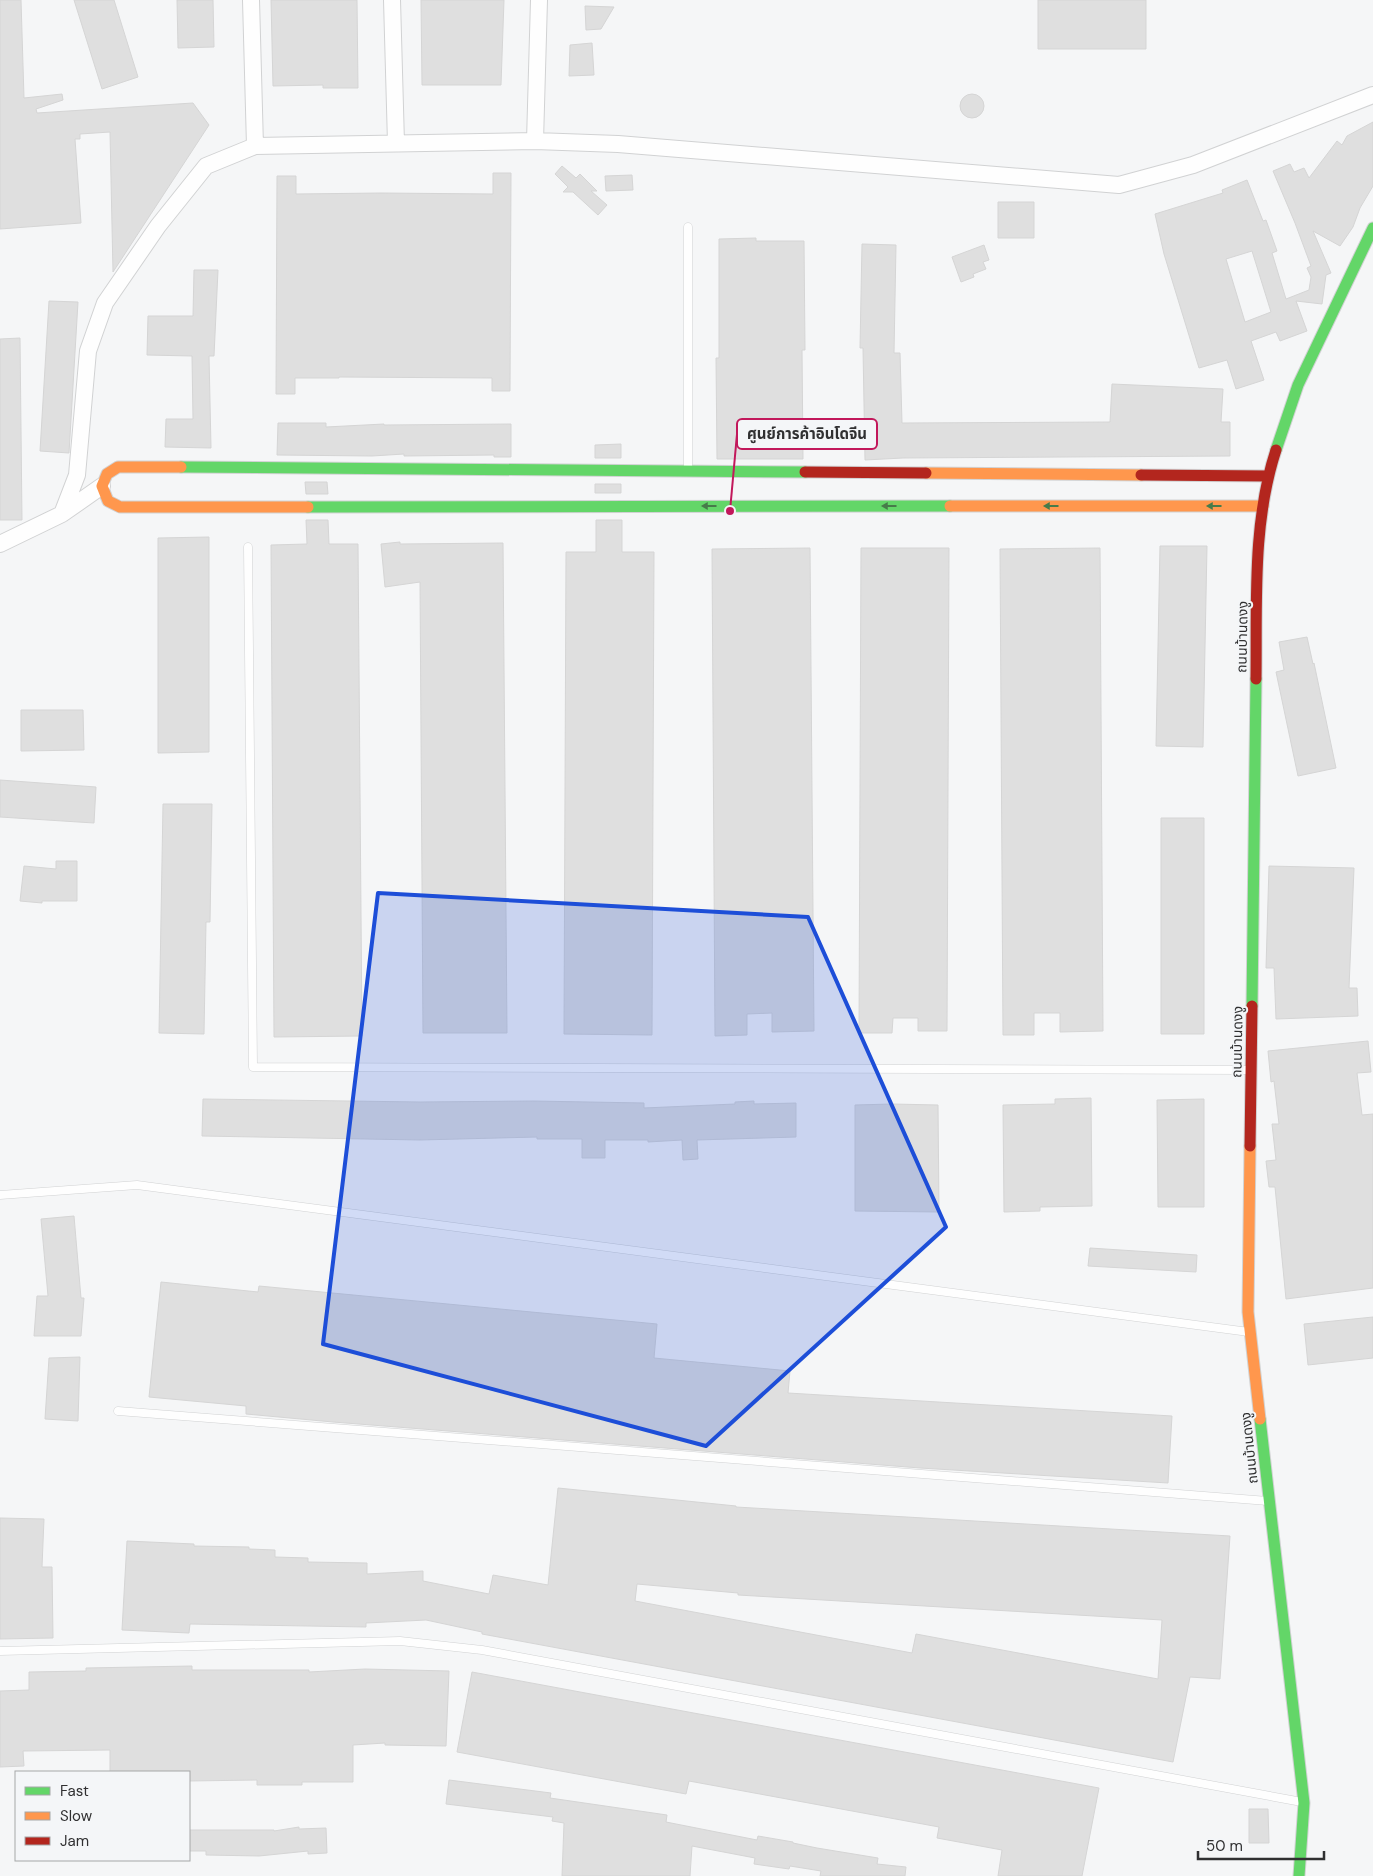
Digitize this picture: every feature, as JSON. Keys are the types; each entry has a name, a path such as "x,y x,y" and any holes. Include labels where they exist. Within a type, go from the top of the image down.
{"street":[{"path":"251,0 255,146"},
{"path":"392,0 396,143"},
{"path":"535,141 539,0"},
{"path":"62,514 77,476 88,351 105,303 158,226 206,166 255,146 535,141 618,144 1119,185 1193,165 1373,95"},
{"name":"ถนนบ้านดงงู","path":"1299,1876 1304,1803 1248,1312 1258,560 1268,476 1298,385 1373,228"},
{"path":"0,544 62,514 102,486 107,474 118,467 1268,476"},
{"path":"102,486 108,500 120,507 1263,506"}],"lane":[{"path":"688,227 688,472"},
{"path":"248,548 253,1067 1252,1070"},
{"path":"0,1195 137,1185 1251,1332"},
{"path":"118,1411 1270,1502"},
{"path":"0,1651 400,1641 482,1650 1304,1803"}],"highlighted area":[{"path":"378,893 808,917 946,1227 706,1446 323,1344"}],"building":[{"path":"0,0 21,0 24,98 62,94 63,100 36,109 37,113 193,103 209,125 113,272 110,132 80,134 80,139 75,139 81,223 0,229"},
{"path":"74,0 114,0 138,77 102,89"},
{"path":"177,0 213,0 214,47 178,48"},
{"path":"271,0 357,0 358,88 323,88 323,85 273,86"},
{"path":"421,0 504,0 501,85 422,85"},
{"path":"1038,0 1146,0 1146,49 1038,49"},
{"path":"585,6 614,7 601,29 586,30"},
{"path":"592,43 594,75 569,76 570,45"},
{"path":"972,94 981,97 984,106 981,115 972,118 963,115 960,106 963,97"},
{"path":"1373,122 1373,186 1360,208 1353,227 1340,246 1313,231 1331,273 1326,275 1322,304 1296,301 1307,331 1280,341 1276,332 1251,341 1264,380 1236,389 1227,360 1199,368 1164,254 1155,214 1223,193 1222,190 1247,180 1263,221 1266,220 1277,251 1272,253 1286,299 1309,290 1311,277 1307,268 1311,266 1273,171 1290,164 1294,172 1304,168 1309,178 1337,141 1342,145 1347,136","holes":["1252,251 1271,312 1245,322 1226,259"]},
{"path":"562,166 576,178 580,174 597,191 591,191 607,205 598,215 573,192 563,192 568,187 555,174"},
{"path":"493,173 511,173 510,391 492,391 492,378 339,377 295,378 295,394 276,394 277,176 296,176 296,194 493,194"},
{"path":"632,175 633,190 606,191 605,176"},
{"path":"998,202 1034,202 1034,238 998,238"},
{"path":"756,238 756,241 804,241 803,459 717,459 716,358 719,358 719,239"},
{"path":"862,244 896,245 894,353 900,353 902,423 1110,422 1112,384 1223,389 1221,422 1230,422 1230,456 903,458 865,460 863,348 860,348"},
{"path":"984,245 989,260 983,262 986,269 973,274 974,277 961,282 952,257"},
{"path":"194,270 218,270 214,356 209,356 211,448 165,447 166,419 193,419 192,356 147,355 148,316 193,316"},
{"path":"49,301 78,302 69,453 40,451"},
{"path":"20,338 22,520 0,520 0,339"},
{"path":"278,423 326,423 326,427 384,424 511,424 511,457 494,457 494,455 404,456 404,454 372,456 277,455"},
{"path":"621,444 621,458 595,458 595,445"},
{"path":"305,482 327,482 328,494 306,494"},
{"path":"595,484 621,484 621,493 595,493"},
{"path":"306,520 328,520 329,544 358,544 362,1036 274,1037 271,545 307,544"},
{"path":"596,520 622,520 622,552 654,552 652,1035 564,1034 566,552 596,552"},
{"path":"209,537 209,752 158,753 158,538"},
{"path":"400,542 400,544 503,543 507,1033 423,1033 420,582 385,587 381,544"},
{"path":"1160,546 1207,546 1203,747 1156,746"},
{"path":"810,548 814,1031 772,1032 772,1013 747,1014 747,1035 715,1036 712,549"},
{"path":"861,548 949,548 947,1031 918,1031 918,1018 893,1018 892,1033 859,1033"},
{"path":"1100,548 1103,1031 1060,1032 1060,1013 1034,1013 1034,1035 1003,1035 1000,549"},
{"path":"1307,637 1336,768 1298,776 1276,672 1284,670 1279,642"},
{"path":"21,710 83,710 84,750 21,751"},
{"path":"0,780 96,787 94,823 0,817"},
{"path":"163,804 212,804 210,922 206,922 204,1034 159,1033"},
{"path":"1161,818 1204,818 1204,1034 1161,1034"},
{"path":"56,861 77,861 77,901 42,901 42,903 20,901 24,866 56,869"},
{"path":"1269,866 1354,868 1349,988 1357,988 1358,1016 1276,1019 1274,968 1266,968"},
{"path":"1368,1041 1371,1072 1357,1073 1362,1115 1373,1114 1373,1288 1286,1299 1275,1187 1269,1187 1266,1161 1276,1160 1272,1124 1279,1124 1274,1081 1271,1082 1268,1051"},
{"path":"1091,1098 1092,1206 1040,1207 1040,1211 1004,1212 1003,1105 1055,1104 1055,1099"},
{"path":"203,1099 644,1103 644,1108 735,1104 735,1102 754,1101 754,1104 796,1103 796,1137 697,1140 698,1159 683,1160 682,1140 648,1142 648,1140 605,1140 605,1158 582,1158 582,1139 537,1139 537,1137 420,1140 202,1136"},
{"path":"1204,1099 1204,1207 1158,1207 1157,1100"},
{"path":"855,1105 938,1105 939,1212 855,1211"},
{"path":"74,1216 81,1298 84,1298 81,1336 34,1336 37,1296 48,1296 41,1219"},
{"path":"1090,1248 1197,1255 1196,1272 1088,1266"},
{"path":"161,1282 258,1292 259,1286 657,1324 654,1358 790,1371 788,1393 1172,1416 1168,1483 920,1468 333,1422 246,1414 246,1406 149,1397"},
{"path":"1373,1317 1373,1358 1308,1365 1304,1324"},
{"path":"80,1357 78,1421 45,1419 49,1358"},
{"path":"558,1488 736,1507 1230,1536 1220,1679 1190,1677 1173,1762 482,1634 482,1632 426,1620 366,1623 366,1627 190,1624 189,1633 122,1630 127,1541 275,1550 275,1557 308,1558 308,1562 367,1563 367,1574 423,1571 423,1581 489,1594 493,1575 548,1585","holes":["637,1584 738,1593 738,1595 1162,1620 1158,1679 916,1634 912,1653 635,1601"]},
{"path":"0,1518 44,1519 42,1567 52,1567 53,1638 0,1639"},
{"path":"192,1666 192,1670 309,1670 309,1672 365,1669 449,1671 446,1746 385,1745 385,1743 353,1745 353,1782 302,1782 302,1785 257,1785 257,1780 190,1781 190,1771 110,1771 110,1750 23,1751 24,1766 0,1767 0,1691 29,1690 29,1672 86,1671 86,1668"},
{"path":"472,1672 1099,1788 1082,1876 998,1876 1002,1850 937,1838 939,1827 689,1781 686,1794 457,1752"},
{"path":"449,1780 551,1793 550,1798 667,1815 666,1822 757,1840 758,1836 878,1858 877,1864 906,1867 905,1876 820,1876 821,1871 790,1866 789,1869 754,1864 755,1858 692,1846 690,1876 562,1876 564,1823 552,1821 553,1817 446,1804"},
{"path":"1249,1809 1268,1809 1269,1843 1249,1843"},
{"path":"299,1827 299,1829 326,1828 327,1853 308,1854 308,1851 259,1856 206,1855 206,1851 190,1851 190,1830 274,1831"}],"traffic: fast":[{"path":"1276,450 1298,385 1373,228"},
{"path":"181,467 805,472"},
{"path":"308,507 950,506"},
{"path":"1252,1006 1256,679"},
{"path":"1260,1419 1304,1803 1299,1876"}],"traffic: slow":[{"path":"181,467 118,467 107,474 102,486 108,501 120,507 308,507"},
{"path":"926,473 1141,475"},
{"path":"950,506 1263,506"},
{"path":"1250,1146 1248,1312 1260,1419"}],"traffic: jam":[{"path":"1256,679 1256,592 1259,534 1268,478 1276,450"},
{"path":"805,472 926,473"},
{"path":"1141,475 1268,476"},
{"path":"1250,1146 1252,1006"}],"place":[{"name":"ศูนย์การค้าอินโดจีน","path":"730,511"}]}
